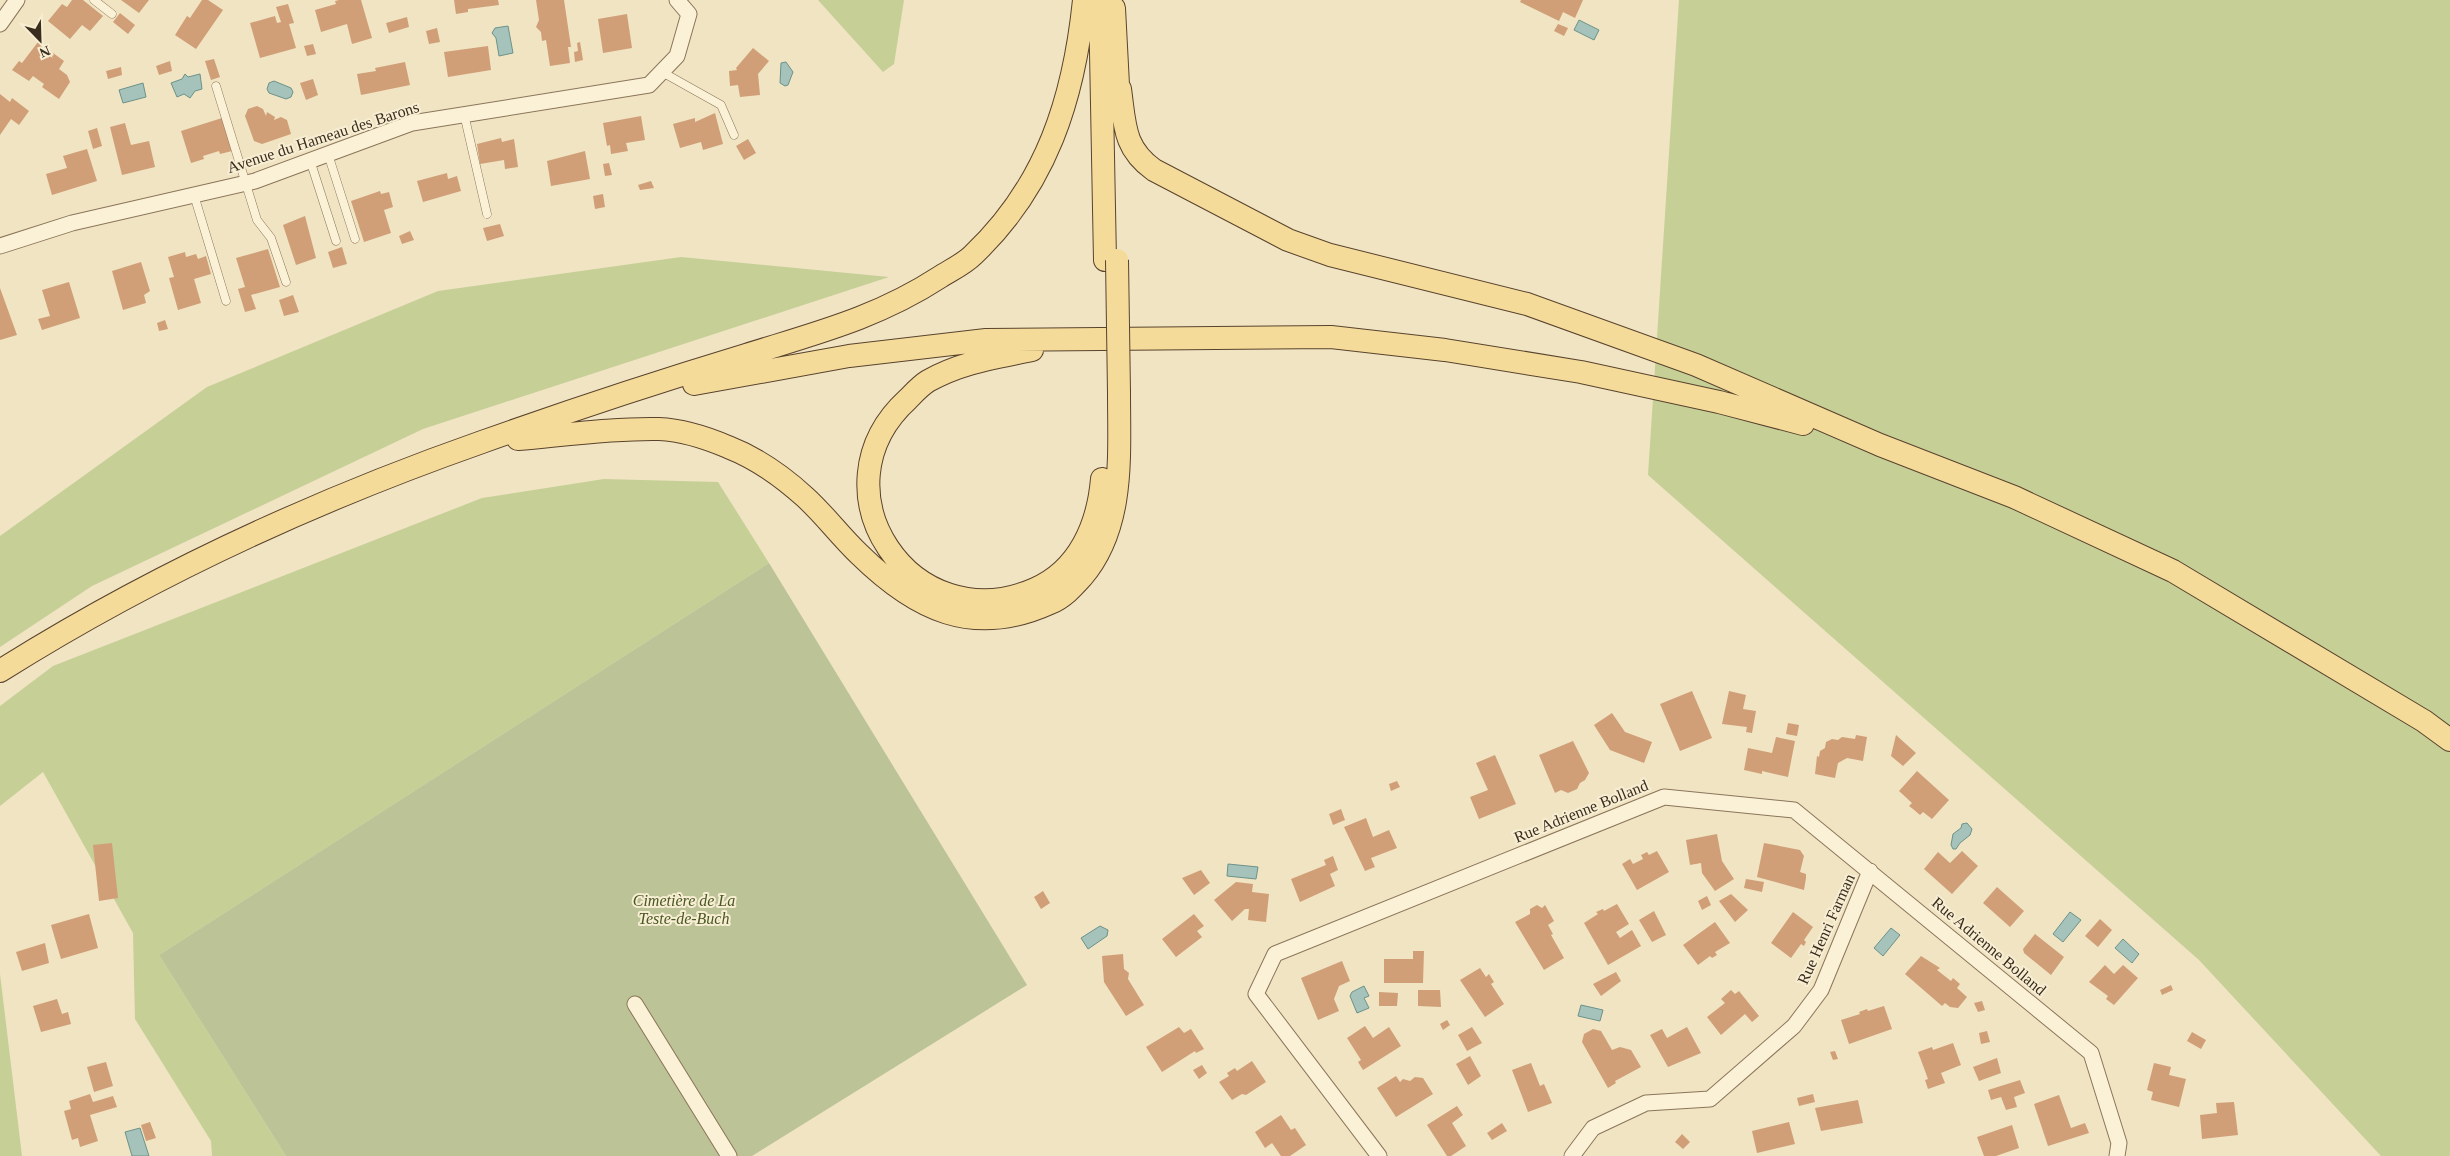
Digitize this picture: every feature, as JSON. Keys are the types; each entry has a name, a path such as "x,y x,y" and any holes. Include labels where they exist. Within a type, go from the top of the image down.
{"main road":[{"path":"0,671 128,596 237,541 357,488 482,442 602,401 841,327 913,295 971,257 1012,213 1039,169 1065,108 1079,43 1084,0"},
{"path":"1082,340 961,364 926,382 898,408 878,435 870,465 868,488 874,522 886,546 898,562 912,576 930,588 948,595 987,601 1016,598 1048,584 1072,563 1090,534 1100,500 1112,393 1111,260 1100,0"},
{"path":"1114,0 1120,89 1128,138 1139,160 1154,170 1288,240 1330,255 1527,304 1696,365 1880,445 2014,497 2173,571 2366,685 2424,721 2450,740"},
{"path":"1111,260 1120,89"},
{"path":"602,401 849,356 986,340 1330,337 1445,350 1581,372 1719,402 1880,445"},
{"path":"482,442 661,429 711,441 764,465 804,497 872,565 917,601 946,613 971,619 1012,617 1036,610 1058,600 1093,564 1105,543 1115,504 1119,447 1112,393"}],"street":[{"path":"0,24 18,0"},
{"name":"Avenue du Hameau des Barons","path":"0,246 72,223 245,183 412,123 649,85 677,56 688,14 677,0"},
{"name":"Rue Adrienne Bolland","path":"1379,1156 1256,994 1275,954 1664,797 1794,810 2091,1053 2119,1143 2117,1156"},
{"name":"Rue Henri Farman","path":"1572,1156 1593,1128 1646,1103 1710,1099 1794,1026 1821,990 1870,871"},
{"path":"635,1004 729,1156"}],"lane":[{"path":"94,0 112,14"},
{"path":"662,72 721,105 734,135"},
{"path":"216,86 257,220 270,238 286,282"},
{"path":"464,114 487,214"},
{"path":"328,154 355,239"},
{"path":"310,160 336,241"},
{"path":"194,195 226,301"}],"green space":[{"path":"818,0 904,0 894,64 883,72"},
{"path":"1679,0 2450,0 2450,1156 2381,1156 2199,960 1648,475"},
{"path":"681,257 889,277 423,429 92,586 0,647 0,536 207,387 438,291"},
{"path":"604,479 718,482 769,563 159,955 286,1156 212,1156 211,1141 135,1019 133,933 43,772 0,806 0,706 53,666 482,498"},
{"name":"Cimetière de La Teste-de-Buch","path":"769,563 1027,985 752,1156 286,1156 159,955"},
{"path":"0,974 22,1156 0,1156"}],"water":[{"path":"1579,20 1599,30 1594,40 1574,30"},
{"path":"508,26 513,53 499,56 496,38 492,33 495,28"},
{"path":"786,62 793,72 788,85 785,86 780,83 781,63"},
{"path":"185,74 188,77 200,74 202,89 195,91 190,98 184,94 177,97 171,83 182,79"},
{"path":"274,81 291,88 293,92 291,97 286,99 269,93 267,89 269,83"},
{"path":"143,83 146,97 123,103 119,90"},
{"path":"1967,823 1972,829 1970,835 1956,849 1953,849 1951,845 1953,834 1961,828 1962,824"},
{"path":"1228,864 1258,867 1256,879 1227,876"},
{"path":"2070,912 2081,920 2063,942 2053,934"},
{"path":"1100,926 1108,930 1107,936 1088,949 1081,938"},
{"path":"1891,928 1900,935 1883,956 1874,948"},
{"path":"2123,939 2139,954 2132,963 2115,948"},
{"path":"1364,986 1369,996 1364,998 1369,1008 1357,1013 1350,996 1352,992"},
{"path":"1581,1005 1603,1010 1600,1021 1578,1016"},
{"path":"140,1128 149,1156 132,1156 125,1132"}],"building":[{"path":"72,0 83,0 103,16 90,31 82,25 70,39 48,21 62,4 67,7"},
{"path":"121,0 149,0 139,13"},
{"path":"202,0 208,0 223,10 196,49 175,35 187,16 190,18"},
{"path":"361,0 372,38 352,44 347,24 321,32 315,10 336,4 335,1"},
{"path":"454,0 498,0 499,5 468,9 468,12 456,14"},
{"path":"536,0 564,0 571,47 568,47 570,63 550,66 546,40 542,41 541,32 536,27 539,20"},
{"path":"1521,0 1583,0 1575,18 1563,12 1559,21 1520,2"},
{"path":"288,4 294,23 289,24 296,48 260,58 250,23 275,16 277,23 281,22 276,7"},
{"path":"120,13 135,25 128,34 113,22"},
{"path":"627,14 632,48 603,53 598,19"},
{"path":"407,17 409,27 389,33 386,23"},
{"path":"1558,24 1568,28 1564,36 1554,31"},
{"path":"437,28 440,42 429,44 426,31"},
{"path":"38,42 64,61 59,69 67,75 70,82 59,99 42,87 44,84 33,76 29,81 12,70 19,61 22,63"},
{"path":"580,42 583,60 575,62 574,52 578,51 577,43"},
{"path":"313,44 316,54 307,56 304,46"},
{"path":"488,46 491,70 448,77 444,52"},
{"path":"753,48 769,61 758,74 760,95 740,97 738,85 730,86 729,71 737,70 736,68"},
{"path":"214,59 220,77 211,80 205,61"},
{"path":"170,61 172,71 159,75 156,66"},
{"path":"405,62 410,85 361,95 357,74 376,71 375,68"},
{"path":"121,67 122,75 108,79 106,71"},
{"path":"313,79 318,95 306,100 300,83"},
{"path":"0,94 10,102 12,98 29,111 19,125 11,119 0,135"},
{"path":"257,106 263,109 266,116 267,112 275,117 274,120 281,117 287,120 291,134 262,144 254,141 245,116 248,109"},
{"path":"715,113 723,144 703,150 701,142 680,148 673,124 695,118 695,122"},
{"path":"641,116 645,140 626,143 628,151 611,154 610,145 607,146 603,123"},
{"path":"222,118 232,151 220,154 219,151 203,156 204,159 191,163 181,131"},
{"path":"125,123 131,145 149,141 155,167 122,175 110,127"},
{"path":"97,128 102,146 93,149 88,131"},
{"path":"501,138 502,142 514,139 518,167 505,169 504,160 480,164 477,144"},
{"path":"748,139 756,153 744,160 736,146"},
{"path":"87,149 97,181 52,195 46,174 67,168 63,156"},
{"path":"585,151 590,179 551,186 547,161"},
{"path":"609,163 612,175 605,176 603,164"},
{"path":"447,173 448,179 457,176 461,191 423,202 417,181"},
{"path":"651,181 654,188 640,190 638,185"},
{"path":"380,191 381,194 389,192 393,207 384,210 391,233 364,242 351,201"},
{"path":"603,194 605,207 595,209 593,196"},
{"path":"305,216 316,258 296,265 283,225"},
{"path":"500,224 504,236 487,241 483,228"},
{"path":"410,231 414,240 402,244 399,236"},
{"path":"342,247 347,264 333,268 328,252"},
{"path":"268,249 280,287 251,295 256,309 245,312 238,289 245,287 236,258"},
{"path":"185,252 186,257 196,254 198,259 206,256 211,274 194,279 201,303 178,310 169,278 174,277 168,257"},
{"path":"141,262 150,291 144,295 146,303 123,310 112,271"},
{"path":"69,282 80,318 42,330 38,319 50,316 42,290"},
{"path":"0,288 17,335 0,340"},
{"path":"293,295 299,312 284,316 279,300"},
{"path":"165,320 168,329 159,331 157,323"},
{"path":"1692,691 1712,738 1680,751 1660,704"},
{"path":"1729,691 1746,695 1743,709 1756,711 1752,733 1746,732 1747,727 1722,724"},
{"path":"1612,713 1625,732 1652,742 1644,763 1610,750 1594,725"},
{"path":"1788,723 1799,725 1797,736 1786,734"},
{"path":"1856,735 1867,737 1863,761 1847,758 1838,763 1835,778 1815,774 1817,756 1819,757 1820,751 1825,748 1826,742 1832,739 1838,740 1842,737 1855,739"},
{"path":"1896,735 1916,753 1903,766 1891,756"},
{"path":"1776,737 1795,741 1788,777 1762,771 1762,774 1744,770 1748,748 1772,753"},
{"path":"1573,741 1589,773 1577,789 1568,793 1561,790 1555,793 1539,755"},
{"path":"1495,755 1516,804 1479,819 1470,797 1488,790 1476,763"},
{"path":"1917,771 1949,800 1932,819 1923,812 1920,815 1909,806 1912,803 1899,791"},
{"path":"1397,781 1400,787 1391,791 1389,784"},
{"path":"1341,809 1345,820 1333,825 1329,814"},
{"path":"1366,818 1373,837 1389,830 1397,848 1371,858 1375,867 1365,871 1344,827"},
{"path":"1717,834 1722,861 1734,879 1715,891 1702,873 1701,863 1690,865 1686,840"},
{"path":"112,843 118,898 99,901 93,845"},
{"path":"1764,843 1800,850 1804,856 1800,872 1806,874 1804,890 1757,877"},
{"path":"1657,851 1669,872 1637,890 1622,864 1630,859 1633,864 1643,859 1641,855 1647,852 1649,855"},
{"path":"1962,851 1978,866 1952,894 1924,869 1938,852 1950,863"},
{"path":"1333,856 1338,870 1330,874 1335,886 1300,902 1291,879 1326,865 1324,860"},
{"path":"1201,870 1210,883 1194,895 1182,878"},
{"path":"1746,879 1764,882 1762,892 1744,888"},
{"path":"1236,882 1253,884 1252,892 1269,894 1266,922 1248,920 1249,909 1245,909 1232,921 1214,900"},
{"path":"1997,887 2024,911 2010,927 1983,903"},
{"path":"1043,891 1050,903 1041,909 1034,897"},
{"path":"1731,894 1748,910 1735,922 1719,901"},
{"path":"1707,896 1711,905 1702,910 1698,901"},
{"path":"1617,904 1629,924 1616,932 1620,938 1632,930 1641,946 1608,965 1584,923 1598,914 1596,912 1603,909 1604,911"},
{"path":"1537,905 1542,908 1545,905 1554,921 1548,925 1553,934 1551,935 1564,958 1544,970 1515,922 1530,914 1530,909"},
{"path":"1654,911 1666,935 1652,942 1639,920"},
{"path":"1793,912 1813,927 1804,940 1806,942 1804,946 1801,944 1791,958 1771,943"},
{"path":"89,914 98,948 61,959 51,925"},
{"path":"1194,914 1204,926 1197,931 1202,937 1176,957 1162,939"},
{"path":"2100,919 2112,930 2098,947 2085,936"},
{"path":"1715,922 1730,943 1715,952 1717,955 1712,958 1710,956 1698,965 1683,945"},
{"path":"2035,934 2064,957 2051,975 2024,953 2023,949"},
{"path":"45,943 49,963 22,971 16,952"},
{"path":"1413,951 1424,951 1423,983 1384,983 1384,959 1413,959"},
{"path":"1123,954 1124,969 1129,973 1128,979 1144,1005 1126,1016 1104,982 1102,956"},
{"path":"1921,956 1940,968 1937,970 1951,981 1953,978 1960,984 1957,988 1967,997 1958,1008 1950,1007 1945,1003 1942,1006 1905,974"},
{"path":"1342,961 1350,981 1339,986 1334,999 1339,1011 1318,1020 1301,978"},
{"path":"2105,965 2114,974 2123,965 2138,978 2114,1005 2106,999 2108,996 2089,982"},
{"path":"1480,968 1486,977 1489,974 1494,982 1491,984 1504,1004 1485,1017 1460,980"},
{"path":"1616,972 1621,981 1601,996 1593,984"},
{"path":"2171,985 2173,990 2162,995 2160,990"},
{"path":"1418,990 1440,990 1441,1007 1418,1006"},
{"path":"1731,990 1735,994 1739,991 1759,1016 1752,1022 1745,1014 1721,1035 1707,1017 1725,1003 1721,999"},
{"path":"1379,992 1398,993 1397,1006 1379,1006"},
{"path":"57,999 62,1014 68,1012 71,1024 41,1032 33,1006"},
{"path":"1982,1001 1985,1010 1978,1012 1974,1003"},
{"path":"1884,1006 1892,1029 1849,1044 1841,1020 1860,1014 1859,1012 1867,1009 1868,1011"},
{"path":"1447,1020 1450,1025 1443,1030 1440,1024"},
{"path":"1365,1026 1373,1038 1389,1027 1401,1046 1363,1070 1358,1062 1361,1060 1347,1038"},
{"path":"1179,1027 1184,1033 1191,1029 1204,1049 1196,1053 1195,1051 1162,1072 1146,1047"},
{"path":"1472,1027 1482,1043 1467,1051 1458,1035"},
{"path":"1687,1027 1701,1053 1668,1067 1650,1035 1662,1029 1667,1038"},
{"path":"1593,1029 1601,1031 1612,1050 1620,1047 1631,1050 1641,1067 1615,1081 1616,1083 1608,1088 1582,1042 1584,1034"},
{"path":"1987,1031 1990,1042 1981,1044 1979,1033"},
{"path":"2192,1032 2206,1040 2201,1049 2187,1041"},
{"path":"1953,1043 1961,1065 1941,1073 1945,1083 1928,1089 1925,1080 1928,1079 1918,1052 1932,1047 1933,1050"},
{"path":"1835,1051 1838,1059 1833,1060 1830,1052"},
{"path":"1470,1056 1481,1076 1468,1085 1456,1064"},
{"path":"1997,1058 2001,1073 1979,1081 1973,1067"},
{"path":"1252,1061 1266,1082 1246,1095 1242,1094 1232,1100 1219,1082 1229,1076 1227,1073 1235,1068 1237,1071"},
{"path":"106,1062 113,1086 94,1092 87,1067"},
{"path":"1531,1063 1540,1086 1544,1084 1552,1103 1528,1112 1512,1070"},
{"path":"2154,1063 2171,1067 2169,1075 2186,1079 2179,1107 2151,1100 2153,1092 2147,1090"},
{"path":"1202,1065 1207,1073 1199,1079 1193,1070"},
{"path":"1396,1076 1400,1082 1403,1079 1410,1081 1415,1077 1423,1078 1433,1094 1396,1117 1377,1088"},
{"path":"2020,1080 2025,1093 2014,1097 2017,1107 2006,1110 2001,1097 1991,1100 1988,1090"},
{"path":"90,1094 93,1102 113,1096 117,1107 90,1115 98,1141 80,1147 78,1138 72,1140 64,1111 71,1109 69,1101"},
{"path":"1813,1094 1815,1102 1799,1106 1797,1098"},
{"path":"2059,1095 2071,1128 2085,1123 2089,1133 2048,1146 2034,1104"},
{"path":"1858,1100 1863,1123 1821,1131 1815,1108"},
{"path":"2234,1102 2238,1135 2202,1139 2200,1115 2217,1113 2216,1103"},
{"path":"1457,1106 1463,1115 1452,1123 1466,1146 1451,1156 1447,1156 1427,1125"},
{"path":"1281,1115 1291,1130 1295,1128 1306,1145 1290,1156 1281,1156 1272,1143 1265,1148 1255,1132"},
{"path":"150,1122 156,1138 146,1141 141,1125"},
{"path":"1789,1122 1795,1144 1757,1153 1752,1131"},
{"path":"1502,1123 1507,1131 1492,1140 1487,1133"},
{"path":"2012,1125 2019,1148 1996,1156 1984,1156 1977,1137"},
{"path":"1682,1134 1690,1142 1683,1149 1675,1142"}]}
